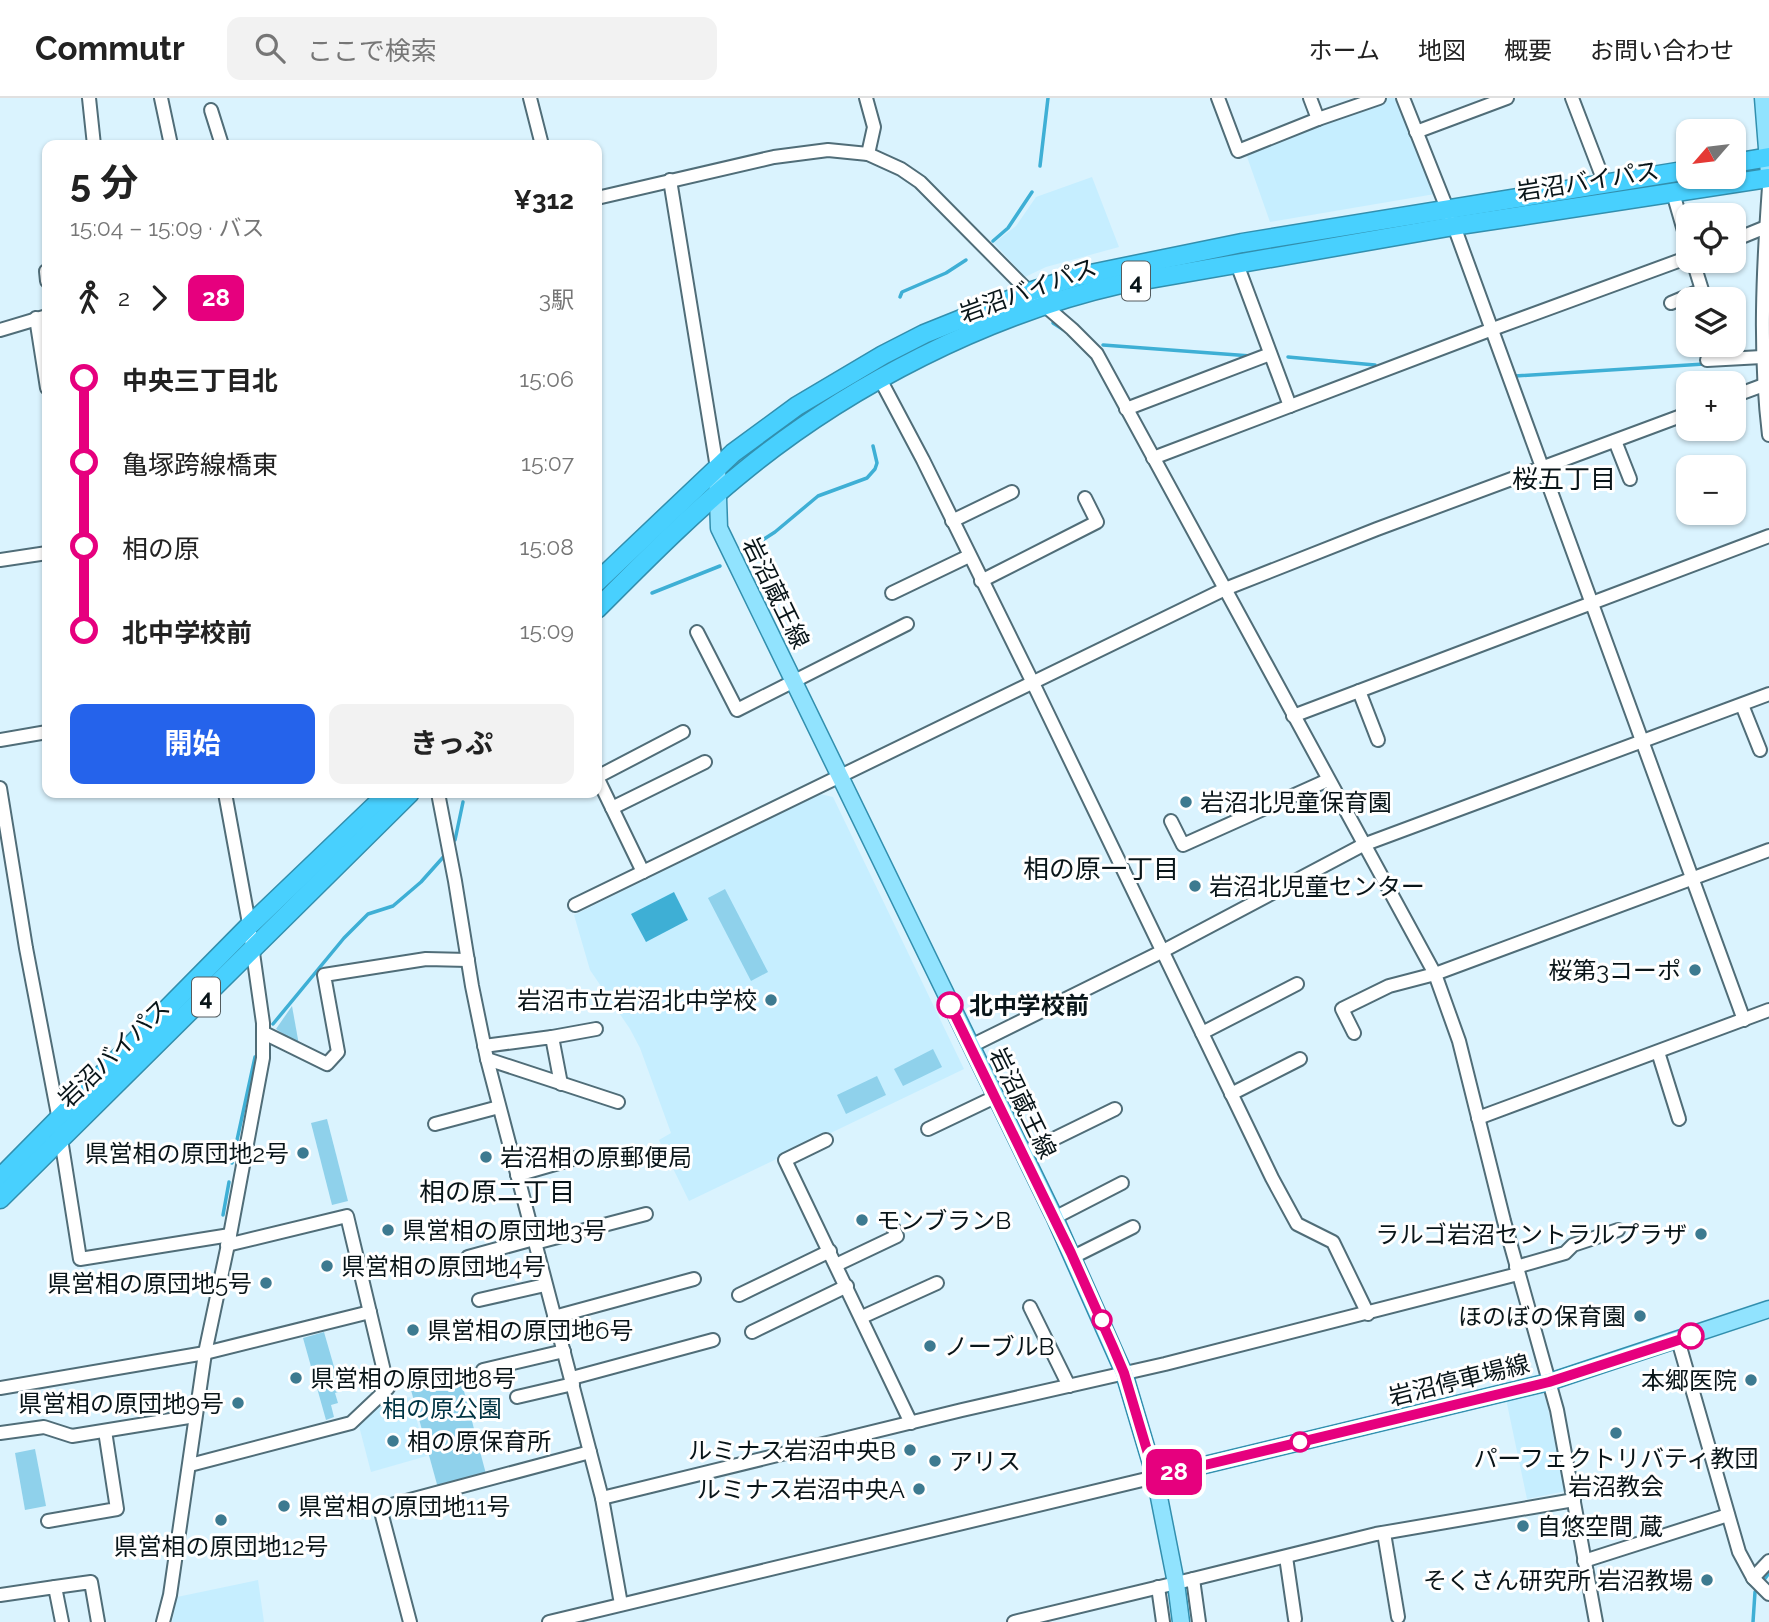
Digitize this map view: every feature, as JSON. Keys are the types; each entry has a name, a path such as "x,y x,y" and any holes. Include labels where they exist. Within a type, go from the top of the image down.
{"highway":[{"path":"1746,164 1768,167"},
{"name":"岩沼バイパス","path":"602,604 716,494 813,419 880,379 944,347 1046,305 1121,284 1454,226 1673,193 1768,167"},
{"name":"岩沼バイパス","path":"602,577 733,453 797,406 924,334 1028,292 1076,277 1171,256 1676,172"},
{"name":"岩沼バイパス","path":"0,1178 249,926 383,798"},
{"name":"岩沼バイパス","path":"0,1199 405,798"}],"main road":[{"path":"1763,98 1768,167"},
{"name":"岩沼蔵王線","path":"717,468 719,528 1073,1257 1124,1373 1155,1477 1181,1622"},
{"name":"岩沼停車場線","path":"1155,1477 1549,1382 1769,1309"}],"street":[{"path":"89,98 93,140"},
{"path":"161,98 170,140"},
{"path":"530,98 541,140"},
{"path":"866,98 874,127 867,154"},
{"path":"1218,98 1238,151 1379,98"},
{"path":"1310,98 1318,119"},
{"path":"1403,98 1454,226 1744,1020"},
{"path":"1572,98 1605,184"},
{"path":"1416,132 1501,99"},
{"path":"211,110 220,140"},
{"path":"602,197 774,157 828,150 867,154 901,169 920,182 1028,292 1046,305 1097,354 1435,974 1459,1041 1517,1271 1549,1382 1596,1622"},
{"path":"670,180 717,468"},
{"path":"1769,187 1762,357 1769,435"},
{"path":"1673,193 1676,203"},
{"path":"1746,236 1766,228"},
{"path":"1153,458 1676,262"},
{"path":"1237,264 1290,406"},
{"path":"1671,303 1702,290 1697,273"},
{"path":"0,330 41,317"},
{"path":"1126,408 1270,354"},
{"path":"1707,360 1762,357"},
{"path":"880,379 923,460 1231,1094 1297,1224 1333,1242 1368,1314"},
{"path":"1746,392 1766,384"},
{"path":"575,905 1224,589 1676,418"},
{"path":"1615,441 1630,479"},
{"path":"951,522 1012,492"},
{"path":"981,581 1097,522 1086,498"},
{"path":"1293,716 1769,536"},
{"path":"0,560 42,553"},
{"path":"892,593 969,556"},
{"path":"697,632 737,710 907,624"},
{"path":"1359,691 1378,740"},
{"path":"971,1046 1163,951 1363,845 1769,694"},
{"path":"1742,705 1760,750"},
{"path":"602,774 683,732"},
{"path":"0,740 42,733"},
{"path":"612,808 705,762"},
{"path":"1171,821 1183,845 1328,780"},
{"path":"602,787 643,872"},
{"path":"0,788 26,948 59,1119"},
{"path":"163,1622 170,1595 205,1353 261,1076 264,1034 249,926 226,798"},
{"path":"439,798 485,1052 602,1497 621,1604"},
{"path":"1354,1034 1342,1009 1389,986 1435,974 1769,850"},
{"path":"264,1034 327,1064 338,1052 324,975 426,958 468,960"},
{"path":"1202,1033 1297,984"},
{"path":"1478,1118 1769,1010"},
{"path":"485,1052 596,1029"},
{"path":"552,1037 561,1084"},
{"path":"485,1052 561,1084 618,1101"},
{"path":"1658,1052 1679,1119"},
{"path":"1231,1094 1300,1059"},
{"path":"928,1129 995,1097"},
{"path":"435,1124 499,1107"},
{"path":"1023,1154 1115,1109"},
{"path":"61,1139 80,1259 229,1240 347,1216 388,1388 351,1423 190,1465"},
{"path":"826,1140 785,1160 911,1423"},
{"path":"517,1175 583,1156"},
{"path":"1054,1218 1122,1183"},
{"path":"468,1257 646,1214"},
{"path":"836,1265 897,1236 889,1219"},
{"path":"1073,1257 1133,1227"},
{"path":"602,1497 1368,1314 1517,1271 1564,1253 1573,1245 1618,1230"},
{"path":"738,1295 830,1251"},
{"path":"554,1317 694,1279"},
{"path":"862,1317 937,1283"},
{"path":"480,1300 545,1285"},
{"path":"752,1332 847,1286"},
{"path":"1030,1307 1069,1386"},
{"path":"0,1388 205,1353 370,1312"},
{"path":"517,1397 713,1340"},
{"path":"1678,1340 1739,1552 1760,1585"},
{"path":"483,1370 564,1351"},
{"path":"0,1433 44,1427 72,1436 195,1416"},
{"path":"48,1521 117,1509 105,1431"},
{"path":"410,1622 380,1508 590,1452"},
{"path":"549,1622 1155,1477"},
{"path":"1014,1622 1384,1533 1574,1500"},
{"path":"1584,1561 1728,1515"},
{"path":"1384,1533 1398,1617"},
{"path":"1286,1557 1294,1619"},
{"path":"1760,1585 1769,1561"},
{"path":"1193,1579 1199,1622"},
{"path":"0,1595 91,1582 98,1622"},
{"path":"55,1587 62,1622"},
{"path":"1158,1587 1163,1622"}],"shaded area":[{"path":"1387,98 1397,98 1435,194 1270,222 1245,151"},
{"path":"1092,177 1119,247 1046,267 1025,277 994,243 1016,226 1036,197"},
{"name":"岩沼市立岩沼北中学校","path":"820,794 833,797 964,1069 689,1201 659,1140 671,1133 640,1048 590,970 574,915"},
{"path":"674,892 688,920 646,942 631,914"},
{"path":"1544,1390 1566,1491 1527,1499 1506,1399"},
{"name":"相の原保育所","path":"410,1397 427,1456 371,1472 359,1426 375,1407"},
{"path":"258,1580 264,1622 172,1622 177,1597"}],"green space":[{"path":"725,889 768,972 751,981 708,898"},
{"path":"292,1006 299,1045 276,1029"},
{"path":"933,1049 942,1067 903,1086 894,1069"},
{"path":"877,1076 886,1095 846,1114 837,1095"},
{"path":"327,1119 348,1201 332,1205 311,1123"},
{"path":"324,1332 341,1391 335,1393 338,1403 331,1405 334,1417 326,1420 303,1338"},
{"name":"相の原公園","path":"460,1376 486,1474 438,1488 411,1390"},
{"path":"35,1449 46,1506 25,1510 15,1453"}],"waterway":[{"path":"1040,166 1048,98"},
{"path":"993,241 1008,228 1032,192"},
{"path":"900,297 902,292 946,273 966,260"},
{"path":"1053,323 1067,332"},
{"path":"1103,345 1251,356"},
{"path":"1288,357 1375,365"},
{"path":"1515,376 1704,364"},
{"path":"750,548 775,532 818,496 867,478 877,463 873,446"},
{"path":"652,593 720,566"},
{"path":"455,840 463,802"},
{"path":"273,1024 344,938 368,914 393,906 421,882 446,854"},
{"path":"232,1163 255,1057"},
{"path":"223,1215 229,1182"},
{"path":"1753,1622 1755,1592 1769,1573"}],"bus line":[{"name":"28","path":"950,1005 1093,1299 1124,1373 1155,1477 1549,1382 1691,1336"}],"place":[{"name":"岩沼北児童保育園","path":"1186,802"},
{"name":"岩沼北児童センター","path":"1195,886"},
{"name":"桜第3コーポ","path":"1695,970"},
{"name":"岩沼市立岩沼北中学校","path":"771,1000"},
{"name":"北中学校前","path":"950,1005"},
{"name":"県営相の原団地2号","path":"303,1153"},
{"name":"岩沼相の原郵便局","path":"486,1157"},
{"name":"モンブランB","path":"862,1220"},
{"name":"県営相の原団地3号","path":"388,1230"},
{"name":"ラルゴ岩沼セントラルプラザ","path":"1701,1234"},
{"name":"県営相の原団地4号","path":"327,1266"},
{"name":"県営相の原団地5号","path":"266,1283"},
{"name":"ほのぼの保育園","path":"1640,1316"},
{"name":"県営相の原団地6号","path":"413,1330"},
{"name":"ノーブルB","path":"930,1346"},
{"name":"県営相の原団地8号","path":"296,1378"},
{"name":"本郷医院","path":"1751,1380"},
{"name":"県営相の原団地9号","path":"238,1403"},
{"name":"パーフェクトリバティ教団 岩沼教会","path":"1616,1433"},
{"name":"相の原保育所","path":"393,1441"},
{"name":"ルミナス岩沼中央B","path":"910,1450"},
{"name":"アリス","path":"935,1461"},
{"name":"ルミナス岩沼中央A","path":"919,1489"},
{"name":"県営相の原団地11号","path":"284,1506"},
{"name":"県営相の原団地12号","path":"221,1520"},
{"name":"自悠空間 蔵","path":"1523,1526"},
{"name":"そくさん研究所 岩沼教場","path":"1707,1580"}],"district":[{"name":"桜五丁目","path":"1564,479"},
{"name":"相の原一丁目","path":"1101,869"},
{"name":"相の原二丁目","path":"497,1192"}]}
